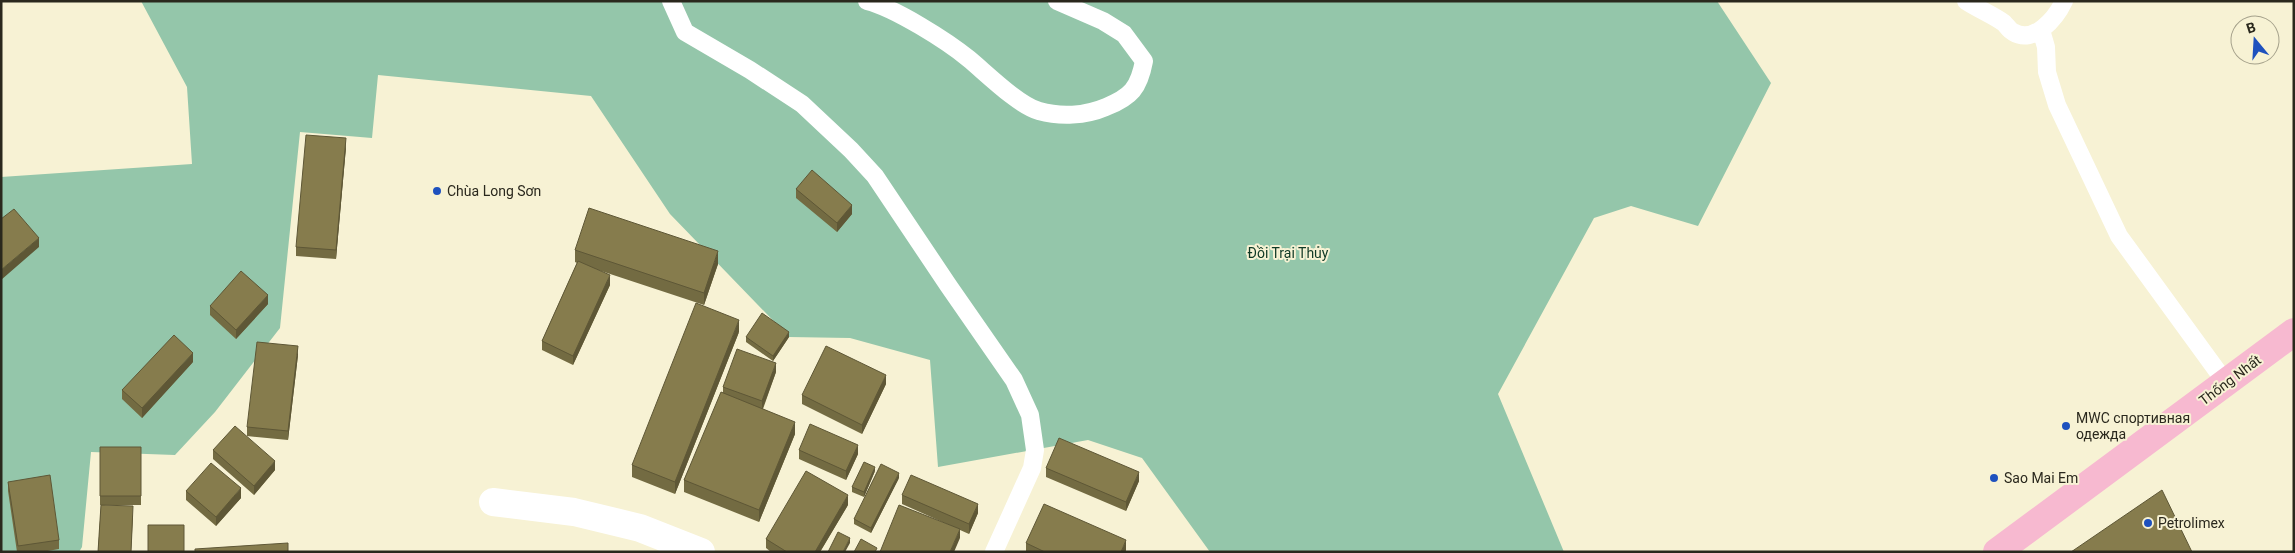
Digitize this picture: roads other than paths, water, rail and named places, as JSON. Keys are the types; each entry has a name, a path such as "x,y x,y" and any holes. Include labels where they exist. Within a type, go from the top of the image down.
{"main road":[{"name":"Thống Nhất","path":"1997,552 2294,332"}],"street":[{"path":"493,502 574,512 640,528 701,552"}],"lane":[{"path":"670,1 685,32 750,70 802,104 876,176 1014,380 1030,415 1034,450 1032,468 994,552"},
{"path":"868,1 883,5 931,34 967,58 1001,87 1037,111 1068,116 1100,110 1123,100 1140,80 1144,62 1124,34 1103,21 1057,1"},
{"path":"1966,1 2004,23 2013,32 2027,35 2042,30 2054,19 2064,1"},
{"path":"2042,30 2046,47 2047,72 2057,105 2119,236 2226,383"}],"place":[{"name":"Chùa Long Sơn","path":"437,191"},
{"name":"MWC спортивная одежда","path":"2066,426"},
{"name":"Sao Mai Em","path":"1994,478"},
{"name":"Petrolimex","path":"2148,523"}],"park label":[{"name":"Đồi Trại Thủy","path":"1288,253"}]}
